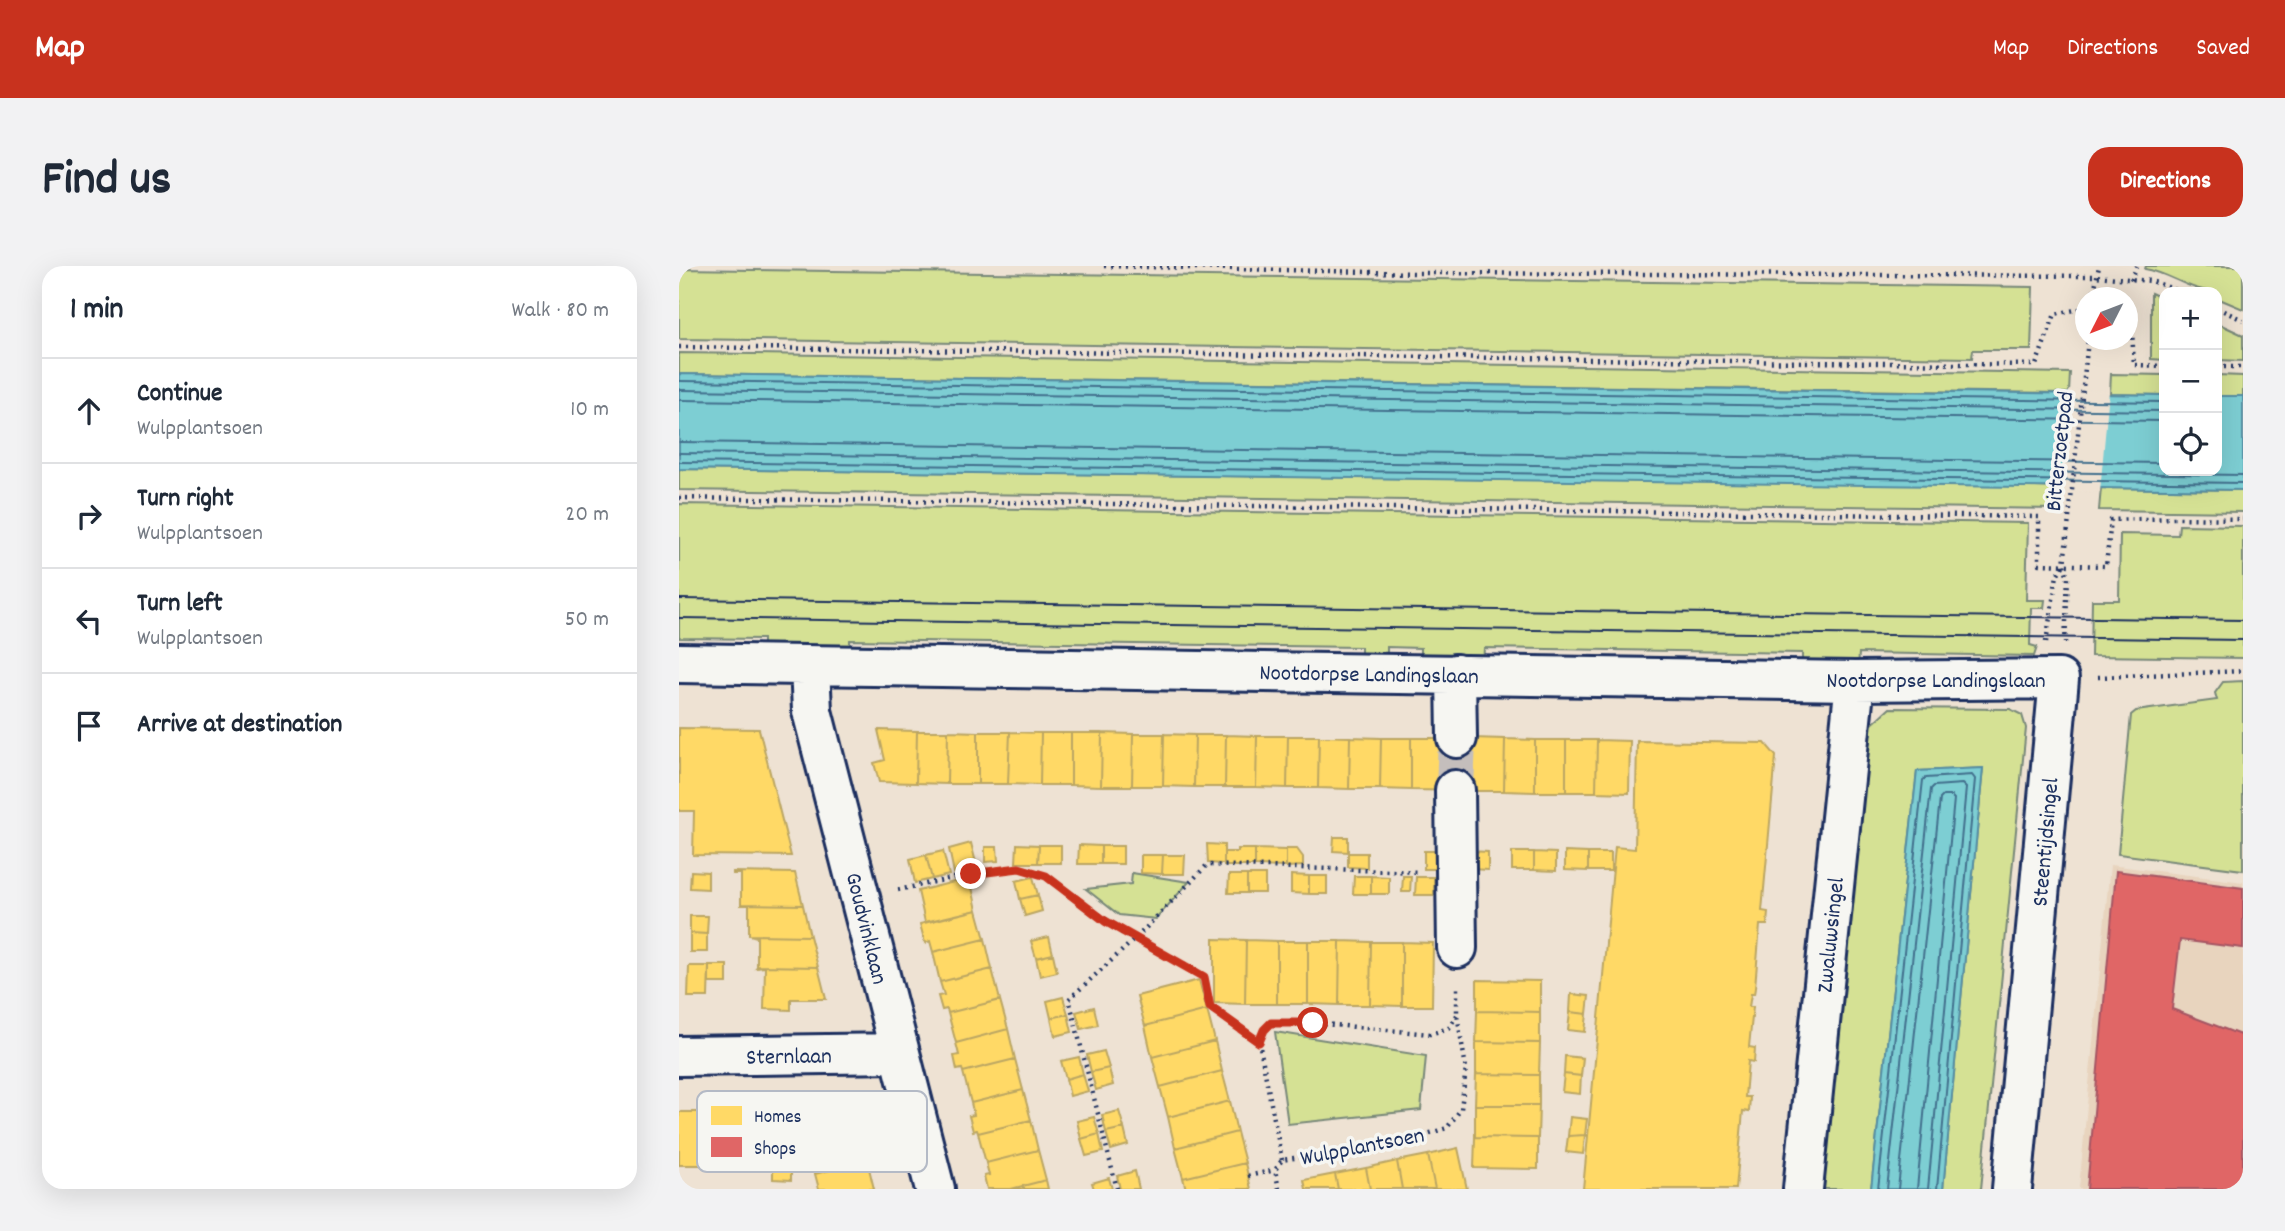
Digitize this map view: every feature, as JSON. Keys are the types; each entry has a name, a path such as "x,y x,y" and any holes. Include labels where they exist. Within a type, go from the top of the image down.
{"street":[{"name":"Nootdorpse Landingslaan","path":"679,663 1855,681 2059,679"},
{"name":"Goudvinklaan","path":"810,666 812,711 910,1091"},
{"path":"1456,674 1457,738"},
{"name":"Steentijdsingel","path":"2012,1189 2059,679"},
{"name":"Zwaluwsingel","path":"1803,1189 1855,681"},
{"path":"1455,790 1457,948"},
{"name":"Sternlaan","path":"679,1056 900,1053"},
{"name":"Goudvinklaan","path":"927,1158 935,1189"}],"path":[{"path":"1104,266 1414,273 2095,276 2151,281 2168,287"},
{"path":"2094,287 2099,266"},
{"path":"2131,280 2137,266"},
{"path":"679,347 2036,365 2055,314 2075,309"},
{"path":"2222,310 2243,320"},
{"name":"Bitterzoetpad","path":"2059,679 2064,660 2067,618 2068,577 2064,565 2087,350"},
{"path":"2133,350 2134,365 2159,366"},
{"path":"2222,366 2243,367"},
{"path":"679,498 2039,517 2039,565 2106,566 2111,520 2175,517 2243,519"},
{"name":"Bitterzoetpad","path":"2059,679 2045,659 2046,637 2057,575 2064,565"},
{"path":"2059,679 2243,671"},
{"path":"1117,1189 1069,999 1135,939 1207,865 1456,873"},
{"path":"890,892 971,874 1019,868 1046,876 1105,921 1204,977 1210,1007 1259,1042 1264,1030 1271,1023 1313,1023 1430,1034 1449,1028 1457,1014"},
{"name":"Wulpplantsoen","path":"1248,1177 1275,1170 1282,1160 1412,1139 1447,1128 1461,1110 1466,1068 1457,1014 1457,948"},
{"name":"Wulpplantsoen","path":"1259,1042 1282,1160"},
{"name":"Wulpplantsoen","path":"1275,1170 1279,1189"}],"shaded area":[{"path":"2110,865 2243,882 2243,1189 2079,1189"}],"green space":[{"path":"2146,266 2243,266 2243,309 2222,300 2222,287 2193,287 2145,269"},
{"path":"679,269 2033,287 2031,350 1973,350 1972,358 679,339"},
{"path":"2151,293 2159,297 2159,360 2151,359"},
{"path":"2222,325 2243,335 2243,361 2222,360"},
{"path":"679,353 2070,373 2069,393 679,374"},
{"path":"2111,374 2159,375 2159,395 2110,394"},
{"path":"2222,375 2243,376 2243,396 2222,396"},
{"path":"679,469 2059,488 2057,509 679,490"},
{"path":"2101,488 2243,490 2243,512 2099,510"},
{"path":"679,504 2028,523 2026,600 2045,600 2044,608 2031,608 2030,645 2037,647 2034,656 1859,653 1858,668 1802,667 1802,653 1484,648 1483,663 1421,662 1421,648 1387,647 1387,661 1361,661 1361,647 850,640 850,654 763,652 763,639 679,638"},
{"path":"2179,525 2243,526 2243,658 2091,656 2092,600 2119,600 2120,534 2178,535"},
{"path":"2243,681 2243,870 2118,854 2131,715 2136,711 2217,700 2215,693 2223,682"},
{"path":"1890,708 2010,709 2022,715 2026,728 1981,1189 1943,1189 1983,768 1917,771 1871,1189 1823,1189 1869,727"},
{"path":"1132,873 1189,882 1156,919 1119,915 1086,889 1131,884"},
{"path":"1275,1032 1426,1056 1421,1110 1288,1124"}],"water":[{"path":"679,374 2159,395 2159,476 2222,476 2222,396 2243,396 2243,490 679,469"},
{"path":"1983,768 1943,1189 1871,1189 1917,771"}],"pier":[{"path":"2069,390 2109,391 2100,492 2060,491"}],"building: Homes":[{"path":"679,728 759,729 791,856 693,855 694,811 679,811"},
{"path":"878,730 917,731 916,783 879,782 874,763 885,760"},
{"path":"917,731 948,731 947,784 916,783"},
{"path":"948,731 978,732 978,784 947,784"},
{"path":"978,732 1010,732 1008,784 978,784"},
{"path":"1010,732 1041,733 1040,785 1008,784"},
{"path":"1041,733 1071,733 1071,785 1040,785"},
{"path":"1071,733 1102,733 1101,786 1071,785"},
{"path":"1102,733 1133,734 1132,786 1101,786"},
{"path":"1133,734 1164,734 1163,786 1132,786"},
{"path":"1164,734 1195,735 1194,787 1163,786"},
{"path":"1195,735 1226,735 1225,787 1194,787"},
{"path":"1226,735 1257,736 1256,787 1225,787"},
{"path":"1257,736 1288,736 1287,788 1256,787"},
{"path":"1288,736 1319,736 1318,788 1287,788"},
{"path":"1319,736 1350,737 1349,789 1318,788"},
{"path":"1350,737 1381,738 1380,789 1349,789"},
{"path":"1381,738 1411,738 1411,790 1380,789"},
{"path":"1411,738 1472,738 1471,791 1411,790"},
{"path":"1472,738 1505,739 1504,791 1471,791"},
{"path":"1505,739 1535,740 1535,792 1504,791"},
{"path":"1535,740 1566,740 1566,792 1535,792"},
{"path":"1566,740 1597,740 1596,792 1566,792"},
{"path":"1597,740 1630,741 1629,793 1596,792"},
{"path":"1637,741 1765,743 1776,756 1762,911 1768,912 1767,925 1760,925 1755,988 1749,1007 1753,1007 1749,1047 1755,1048 1754,1062 1748,1061 1745,1097 1750,1097 1749,1112 1743,1111 1736,1189 1583,1189 1615,847 1635,849"},
{"path":"1334,837 1348,837 1348,852 1333,851"},
{"path":"971,843 977,867 954,873 949,849"},
{"path":"1017,844 1039,845 1038,863 1016,863"},
{"path":"1207,844 1224,845 1224,864 1208,863"},
{"path":"1039,845 1061,845 1061,863 1038,863"},
{"path":"1079,845 1101,846 1101,864 1078,864"},
{"path":"1101,846 1123,846 1123,864 1101,864"},
{"path":"985,847 997,847 998,861 985,862"},
{"path":"1238,849 1255,849 1255,866 1224,866 1224,852 1238,852"},
{"path":"1255,849 1286,850 1286,867 1255,866"},
{"path":"1286,849 1297,849 1303,857 1303,866 1286,867"},
{"path":"943,851 949,875 932,879 926,855"},
{"path":"1424,851 1443,851 1443,869 1424,869"},
{"path":"1470,851 1488,852 1488,870 1470,869"},
{"path":"1512,852 1534,852 1534,870 1512,870"},
{"path":"1534,852 1556,853 1556,871 1534,870"},
{"path":"1565,852 1588,853 1588,871 1565,870"},
{"path":"1348,853 1367,853 1367,868 1348,867"},
{"path":"1588,853 1611,853 1611,871 1588,871"},
{"path":"926,855 932,879 915,883 910,859"},
{"path":"1141,855 1163,855 1162,874 1141,873"},
{"path":"1163,855 1185,855 1184,874 1162,874"},
{"path":"691,871 708,872 708,889 690,888"},
{"path":"733,872 795,873 803,905 741,904 741,874"},
{"path":"1229,875 1247,875 1247,893 1228,893"},
{"path":"1247,875 1265,875 1265,893 1247,893"},
{"path":"1291,875 1309,876 1309,894 1291,893"},
{"path":"1309,876 1327,876 1327,894 1309,894"},
{"path":"1354,876 1371,876 1371,894 1353,894"},
{"path":"1371,876 1389,877 1389,894 1371,894"},
{"path":"1403,876 1411,876 1410,892 1402,892"},
{"path":"1033,877 1038,895 1020,899 1016,881"},
{"path":"1416,877 1434,877 1434,895 1415,895"},
{"path":"970,878 977,910 925,922 918,891"},
{"path":"1038,895 1042,911 1025,916 1020,899"},
{"path":"741,904 803,905 810,936 749,935 749,905"},
{"path":"977,910 985,939 933,952 930,941 925,943 920,924"},
{"path":"690,916 708,916 707,934 690,933"},
{"path":"690,933 707,934 707,952 690,952"},
{"path":"749,935 810,936 818,967 757,966 757,937"},
{"path":"1049,937 1053,954 1036,958 1031,941"},
{"path":"985,939 992,969 940,982 933,952"},
{"path":"1214,939 1246,940 1245,1004 1214,1003"},
{"path":"1246,940 1277,941 1277,1004 1245,1004"},
{"path":"1277,941 1308,941 1308,1004 1277,1004"},
{"path":"1308,941 1340,941 1339,1005 1308,1004"},
{"path":"1340,941 1371,942 1370,1005 1339,1005"},
{"path":"1371,942 1402,942 1402,1006 1370,1005"},
{"path":"1402,942 1433,943 1432,1006 1402,1006"},
{"path":"1053,954 1057,972 1040,976 1036,958"},
{"path":"709,965 727,965 727,983 709,983"},
{"path":"689,966 709,966 708,997 688,997"},
{"path":"757,966 818,967 826,999 791,999 791,1010 764,1009 765,967 756,968"},
{"path":"992,969 1000,1000 948,1013 947,1009 942,1010 938,996 944,995 940,982"},
{"path":"1199,980 1207,1010 1145,1026 1137,996"},
{"path":"1477,980 1540,981 1540,1012 1477,1011"},
{"path":"1571,994 1589,996 1587,1014 1570,1012"},
{"path":"1063,997 1068,1014 1051,1018 1047,1001"},
{"path":"1000,1000 1008,1029 956,1043 948,1013"},
{"path":"1094,1007 1098,1025 1081,1029 1076,1012"},
{"path":"1207,1010 1215,1041 1152,1057 1145,1026"},
{"path":"1477,1011 1540,1012 1540,1043 1476,1042"},
{"path":"1570,1012 1587,1014 1585,1032 1568,1030"},
{"path":"1068,1014 1072,1032 1055,1036 1051,1018"},
{"path":"1008,1029 1015,1059 963,1072 962,1069 957,1070 954,1056 959,1055 956,1043"},
{"path":"1215,1041 1222,1071 1160,1087 1152,1057"},
{"path":"1476,1042 1540,1043 1539,1075 1476,1074"},
{"path":"1104,1051 1109,1068 1091,1072 1087,1055"},
{"path":"1565,1056 1583,1058 1581,1076 1564,1074"},
{"path":"1079,1057 1083,1074 1066,1079 1061,1061"},
{"path":"1015,1059 1023,1090 971,1103 963,1072"},
{"path":"1109,1068 1113,1085 1096,1090 1091,1072"},
{"path":"1222,1071 1230,1101 1168,1117 1160,1087"},
{"path":"1083,1074 1088,1091 1070,1096 1066,1079"},
{"path":"1476,1074 1539,1075 1539,1105 1475,1105"},
{"path":"1564,1074 1581,1076 1580,1094 1562,1092"},
{"path":"1023,1090 1031,1120 978,1133 977,1130 973,1131 969,1116 974,1115 971,1103"},
{"path":"1230,1101 1237,1132 1175,1148 1168,1117"},
{"path":"1475,1105 1539,1105 1538,1138 1475,1137"},
{"path":"1119,1111 1124,1128 1106,1132 1102,1115"},
{"path":"679,1112 697,1112 697,1165 679,1165"},
{"path":"1094,1117 1099,1134 1081,1139 1077,1121"},
{"path":"1570,1117 1587,1119 1585,1135 1568,1136"},
{"path":"1031,1120 1038,1150 986,1163 978,1133"},
{"path":"1124,1128 1128,1145 1111,1150 1106,1132"},
{"path":"1237,1132 1245,1163 1183,1178 1175,1148"},
{"path":"1099,1134 1103,1152 1086,1156 1081,1139"},
{"path":"1585,1135 1583,1154 1566,1152 1568,1136"},
{"path":"1475,1137 1538,1138 1538,1169 1474,1168"},
{"path":"1458,1148 1467,1189 1435,1189 1428,1155"},
{"path":"1038,1150 1046,1180 1011,1189 987,1189 984,1176 989,1175 986,1163"},
{"path":"1428,1155 1435,1189 1402,1189 1397,1161"},
{"path":"1397,1161 1402,1189 1370,1189 1366,1168"},
{"path":"1245,1163 1251,1189 1186,1189 1183,1178"},
{"path":"1366,1168 1370,1189 1338,1189 1335,1174"},
{"path":"1135,1171 1139,1189 1120,1189 1117,1176"},
{"path":"773,1172 791,1172 791,1180 773,1179"},
{"path":"870,1172 874,1189 819,1189 815,1174"},
{"path":"1335,1174 1338,1189 1306,1189 1304,1180"},
{"path":"1109,1178 1112,1189 1094,1189 1092,1183"},
{"path":"1046,1180 1048,1189 1011,1189"}],"building: Shops":[{"path":"2116,871 2243,888 2243,948 2180,940 2172,1009 2243,1036 2243,1189 2087,1189"}],"tunnel":[{"path":"1455,790 1457,738"}],"tram line":[{"path":"679,599 2243,620"},
{"path":"679,618 2243,640"}],"route":[{"path":"971,874 1019,868 1046,876 1105,921 1204,977 1210,1007 1259,1042 1264,1030 1271,1023 1313,1023"}]}
